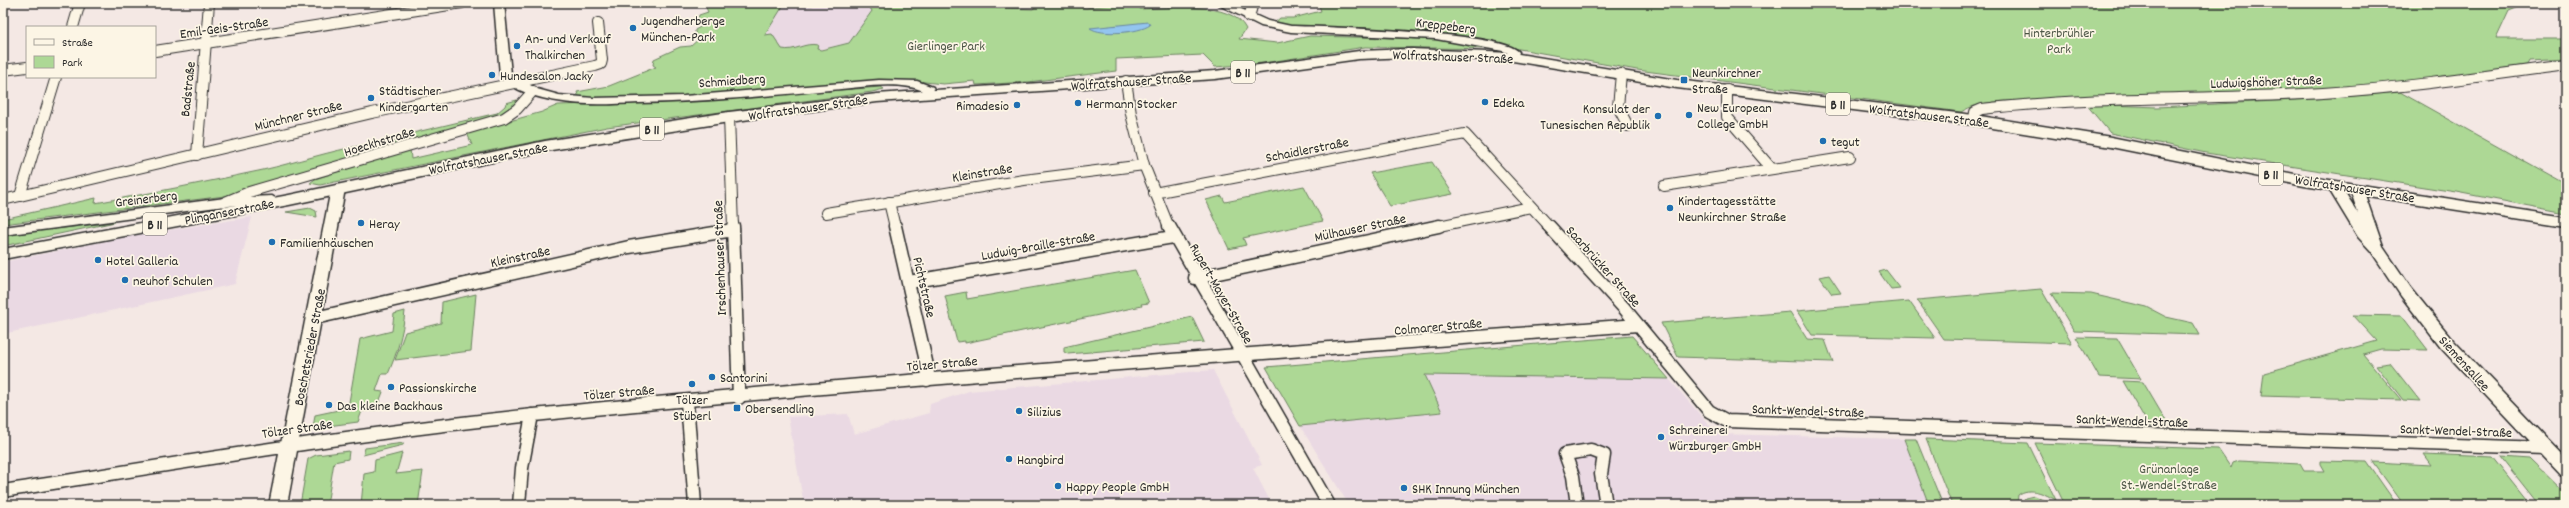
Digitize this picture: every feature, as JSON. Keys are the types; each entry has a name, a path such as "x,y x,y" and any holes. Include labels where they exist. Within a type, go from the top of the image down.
{"main road":[{"name":"Wolfratshauser Straße","path":"338,189 545,146 849,101 1248,72 1333,58 1390,53 1513,57 1727,90 1974,120 2111,142 2334,186 2474,206 2566,222"},
{"name":"Siemensallee","path":"2334,186 2363,234 2376,248 2406,292 2447,344 2566,469"},
{"name":"Plinganserstraße","path":"3,254 293,199 338,189"},
{"name":"Boschetsrieder Straße","path":"278,505 315,318 338,189"},
{"name":"Siemensallee","path":"2357,189 2374,236 2376,248"}],"street":[{"path":"73,26 80,3"},
{"name":"Badstraße","path":"197,155 209,3"},
{"name":"Emil-Geis-Straße","path":"156,51 206,45 462,3"},
{"path":"499,3 504,69 513,81 533,91"},
{"path":"1252,3 1252,18"},
{"name":"Kreppeberg","path":"1224,5 1252,18 1291,29 1436,36 1506,48 1514,52 1513,57"},
{"name":"Münchner Straße","path":"3,200 197,155 359,115 513,81 601,64 598,23"},
{"name":"Ludwigshöher Straße","path":"1974,120 1975,112 1982,109 2033,103 2323,93 2458,80 2566,65"},
{"path":"3,70 26,67"},
{"path":"1621,74 1617,96 1618,110 1628,126"},
{"path":"20,196 56,78"},
{"name":"Rupert-Mayer-Straße","path":"1126,81 1131,114 1144,165 1173,237 1195,278 1329,505"},
{"name":"Schmiedberg","path":"533,91 558,98 612,101 684,99 879,83 917,84 929,89 929,94"},
{"path":"1727,90 1728,117 1772,169"},
{"name":"Hoeckhstraße","path":"225,202 248,192 504,118 521,108 527,97 533,91"},
{"name":"Irschenhauser Straße","path":"729,118 739,398"},
{"name":"Schaidlerstraße","path":"1154,193 1465,134"},
{"name":"Saarbrücker Straße","path":"1465,134 1624,308 1710,411 1720,419"},
{"path":"1664,186 1850,157"},
{"name":"Kleinstraße","path":"826,213 1024,180 1144,165"},
{"name":"Greinerberg","path":"3,231 225,202 293,199"},
{"name":"Pichtstraße","path":"889,202 909,282 928,370 927,380"},
{"name":"Mülhauser Straße","path":"1195,278 1531,207"},
{"name":"Kleinstraße","path":"315,318 629,247 733,230"},
{"name":"Ludwig-Braille-Straße","path":"909,282 1173,237"},
{"name":"Colmarer Straße","path":"1242,357 1637,325"},
{"name":"Tölzer Straße","path":"3,492 290,445 532,415 739,398 927,380 1242,357"},
{"path":"687,402 695,505"},
{"path":"519,505 522,468 532,415"},
{"name":"Sankt-Wendel-Straße","path":"1720,419 1746,423 2545,448"},
{"path":"1577,505 1573,476 1565,454 1591,450 1604,455 1601,474 1606,505"}],"shaded area":[{"path":"814,3 867,3 872,11 849,43 783,58 765,35 783,6 812,5"},
{"path":"252,217 235,284 3,334 3,262 137,235"},
{"path":"1213,370 1262,465 1253,468 1272,505 804,505 788,417 848,414 854,434 929,413 930,404 969,391"},
{"path":"1425,375 1669,379 1717,434 1904,439 1930,505 1349,505 1300,426 1441,412"}],"green space":[{"name":"Gierlinger Park","path":"704,3 814,3 812,5 783,6 765,35 772,34 782,49 787,50 813,44 818,45 817,49 821,50 849,43 872,11 867,3 1033,9 1041,3 1086,8 1120,3 1138,4 1140,9 1182,7 1198,8 1214,10 1239,20 1246,29 1239,39 1277,43 1310,36 1432,39 1499,49 1365,47 1263,63 1215,67 1203,55 1116,59 1116,71 1028,82 976,85 975,81 943,84 916,81 685,96 579,98 577,92 609,86 656,67 653,65 654,59 680,47 691,46 700,38 695,35 695,30 702,26 698,19 699,15 708,12"},
{"name":"Hinterbrühler Park","path":"1318,3 2529,3 2509,11 2496,39 2566,39 2566,59 2529,61 2527,65 2390,85 2235,94 2005,101 1977,105 1961,112 1637,70 1441,35 1307,28 1273,24 1280,18 1293,18 1321,11"},
{"path":"881,87 884,89 872,92 607,127 320,185 310,183 315,179 410,148 411,159 472,145 467,133 542,112 558,105 694,101"},
{"path":"2400,92 2566,185 2566,213 2456,192 2206,153 2110,133 2086,104 2157,107 2315,99"},
{"path":"517,100 515,106 504,116 225,196 3,224 3,219 96,198 95,203 263,170 351,147 364,145 365,148 400,140 400,136 497,113 505,106 506,103"},
{"path":"1432,162 1453,194 1390,206 1370,173"},
{"path":"1304,186 1323,221 1243,238 1246,245 1229,249 1206,200 1222,196 1225,202"},
{"path":"310,208 316,211 317,217 286,212"},
{"path":"115,222 3,246 3,235"},
{"path":"1135,270 1149,303 1141,304 1142,306 965,343 965,341 957,342 945,296 966,292 967,299"},
{"path":"1886,270 1900,288 1891,289 1879,272"},
{"path":"1829,275 1841,293 1832,294 1820,277"},
{"path":"2041,289 2072,343 1944,339 1917,300"},
{"path":"2051,293 2091,294 2147,307 2166,317 2193,323 2200,335 2074,331"},
{"path":"476,294 471,351 395,360 405,332 441,323 442,302"},
{"path":"1909,301 1935,338 1812,335 1797,311"},
{"path":"405,311 401,336 394,359 388,374 382,374 376,391 383,392 376,410 362,411 358,422 313,428 315,415 348,408 360,339 392,331 394,314"},
{"path":"1790,312 1807,339 1825,340 1833,362 1678,357 1661,323"},
{"path":"2353,315 2402,316 2428,350 2381,349 2363,354 2401,400 2261,396 2264,373 2377,341"},
{"path":"1192,317 1204,342 1068,354 1064,352 1064,347"},
{"path":"1632,336 1669,379 1425,375 1442,412 1300,426 1266,367"},
{"path":"2076,337 2117,338 2141,379 2099,377"},
{"path":"2390,363 2420,401 2403,400 2376,365"},
{"path":"2123,381 2143,382 2169,426 2149,426"},
{"path":"1904,439 1916,439 1943,505 1929,505"},
{"path":"1926,439 2028,443 2056,500 2047,495 2027,491 2018,495 2017,505 1952,505"},
{"path":"404,443 403,445 363,455 365,448"},
{"name":"Grünanlage St.-Wendel-Straße","path":"2035,443 2218,449 2231,468 2233,463 2239,461 2300,464 2304,471 2324,471 2320,461 2367,462 2397,505 2068,505 2062,499"},
{"path":"349,451 348,459 334,462 327,505 300,505 308,459 316,455"},
{"path":"402,453 396,474 423,471 418,505 361,505 364,474 374,472 375,460"},
{"path":"2424,454 2493,457 2531,505 2404,505 2373,462 2432,465"},
{"path":"2501,457 2529,459 2566,495 2566,505 2539,505"},
{"path":"2034,496 2054,505 2022,505 2025,498"}],"water":[{"path":"1148,22 1150,25 1145,28 1129,32 1111,33 1090,28"}],"place":[{"name":"Jugendherberge München-Park","path":"633,28"},
{"name":"An- und Verkauf Thalkirchen","path":"517,46"},
{"name":"Hundesalon Jacky","path":"492,75"},
{"name":"Neunkirchner Straße","path":"1684,80"},
{"name":"Städtischer Kindergarten","path":"371,98"},
{"name":"Edeka","path":"1485,102"},
{"name":"Hermann Stocker","path":"1078,103"},
{"name":"Rimadesio","path":"1017,105"},
{"name":"New European College GmbH","path":"1689,115"},
{"name":"Konsulat der Tunesischen Republik","path":"1658,116"},
{"name":"tegut","path":"1823,141"},
{"name":"Kindertagesstätte Neunkirchner Straße","path":"1670,208"},
{"name":"Heray","path":"361,223"},
{"name":"Familienhäuschen","path":"272,242"},
{"name":"Hotel Galleria","path":"98,260"},
{"name":"neuhof Schulen","path":"125,280"},
{"name":"Santorini","path":"712,377"},
{"name":"Tölzer Stüberl","path":"692,384"},
{"name":"Passionskirche","path":"391,387"},
{"name":"Das kleine Backhaus","path":"329,405"},
{"name":"Obersendling","path":"737,408"},
{"name":"Silizius","path":"1019,411"},
{"name":"Schreinerei Würzburger GmbH","path":"1661,437"},
{"name":"Hangbird","path":"1009,459"},
{"name":"Happy People GmbH","path":"1058,486"},
{"name":"SHK Innung München","path":"1404,488"}]}
